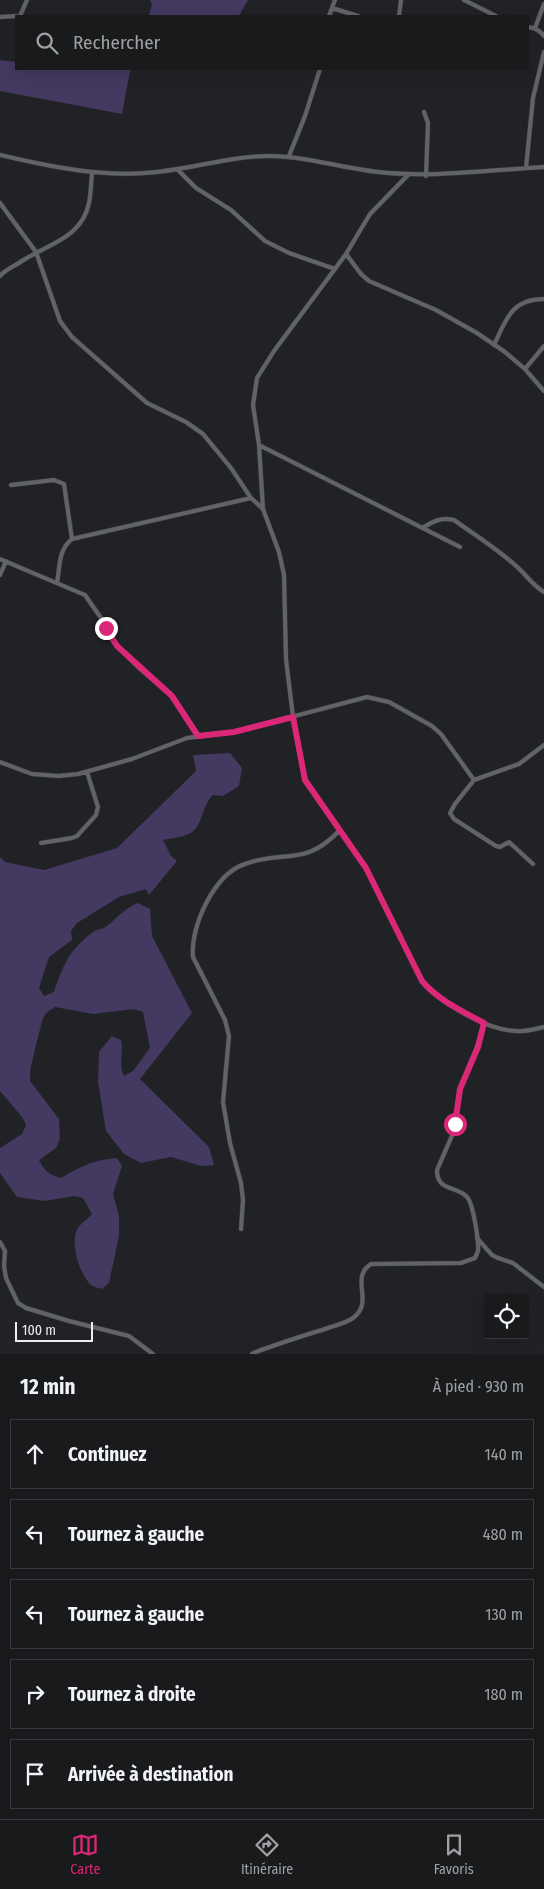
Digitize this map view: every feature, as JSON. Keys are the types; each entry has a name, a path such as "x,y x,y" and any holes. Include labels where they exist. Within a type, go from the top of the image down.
{"street":[{"path":"20,15 27,0"},
{"path":"329,15 335,0"},
{"path":"399,15 401,0"},
{"path":"464,0 494,15"},
{"path":"535,28 544,4"},
{"path":"332,8 355,15"},
{"path":"0,17 15,16"},
{"path":"529,27 542,32 544,36"},
{"path":"526,168 534,98 544,52"},
{"path":"289,156 306,116 320,70"},
{"path":"424,112 428,123 426,176"},
{"path":"0,155 59,168 134,174 261,156 289,156 377,172 426,176 544,167"},
{"path":"177,169 196,188 231,210 265,241 288,253 335,269"},
{"path":"0,276 4,271 36,252 56,243 80,226 89,203 92,172"},
{"path":"409,174 370,214 346,254 274,351 257,378 253,405 259,445 263,509 279,552 284,575 286,659 293,717 305,780 366,868 422,981 430,991 484,1023 501,1029 516,1031 544,1027"},
{"path":"0,203 36,252 60,321 72,337 147,403 186,422 203,434 231,468 251,498 263,509"},
{"path":"346,254 361,274 370,281 458,321 494,345 525,369 544,391"},
{"path":"494,345 509,314 514,308 521,303 544,299"},
{"path":"525,369 544,346"},
{"path":"259,445 460,547"},
{"path":"11,484 54,480 64,484 72,539"},
{"path":"57,583 62,553 66,544 72,539 251,498"},
{"path":"422,528 438,519 454,520 518,566 537,588 544,592"},
{"path":"0,559 81,593 89,599 112,641 138,667 172,696 198,736"},
{"path":"0,575 6,561"},
{"path":"0,762 32,774 60,776 87,772 198,736 234,732 360,698 377,698 424,720 441,734 474,780"},
{"path":"533,864 510,842 496,846 451,816 450,812 474,780 519,764 544,745"},
{"path":"41,843 77,836 96,815 98,807 87,772"},
{"path":"241,1229 243,1200 241,1183 223,1108 230,1036 225,1020 193,957 192,949 197,923 218,886 242,864 311,853 340,830"},
{"path":"252,1354 301,1335 344,1323 353,1318 363,1305 362,1272 371,1264 461,1263 475,1258 478,1252 477,1238 469,1200 462,1193 440,1182 437,1176 439,1164 454,1131 460,1089 478,1047 484,1023"},
{"path":"477,1238 492,1255 513,1263 544,1287"},
{"path":"0,1242 5,1251 4,1266 6,1278 18,1303 26,1308 69,1322 128,1336 153,1354"}],"shaded area":[{"path":"150,0 248,0 240,15 149,15 152,4"},
{"path":"0,60 15,62 15,70 132,70 122,114 0,91"},
{"path":"230,753 242,768 239,786 223,796 213,795 209,799 198,825 191,833 163,840 171,856 177,861 149,895 146,889 119,897 77,923 71,931 72,940 49,957 39,988 44,996 54,992 64,966 78,945 93,932 107,926 125,910 138,903 150,909 152,936 192,1013 140,1079 209,1147 214,1165 201,1166 171,1157 141,1163 124,1154 106,1131 98,1082 99,1052 112,1036 121,1040 122,1072 124,1076 133,1071 150,1048 143,1012 134,1009 93,1014 55,1007 46,1013 42,1021 30,1070 30,1081 59,1119 60,1139 56,1148 39,1160 41,1164 48,1172 61,1178 101,1160 117,1158 122,1166 113,1194 119,1216 119,1236 109,1283 102,1289 92,1286 87,1280 75,1250 78,1228 92,1214 83,1198 74,1196 45,1201 17,1197 0,1173 0,1148 22,1134 26,1125 22,1117 0,1091 0,857 5,862 44,870 117,848 196,771 193,755"}],"route":[{"path":"106,628 112,641 178,703 198,736 234,732 293,717 305,780 366,868 422,981 437,996 484,1023 478,1047 460,1089 455,1124"}]}
